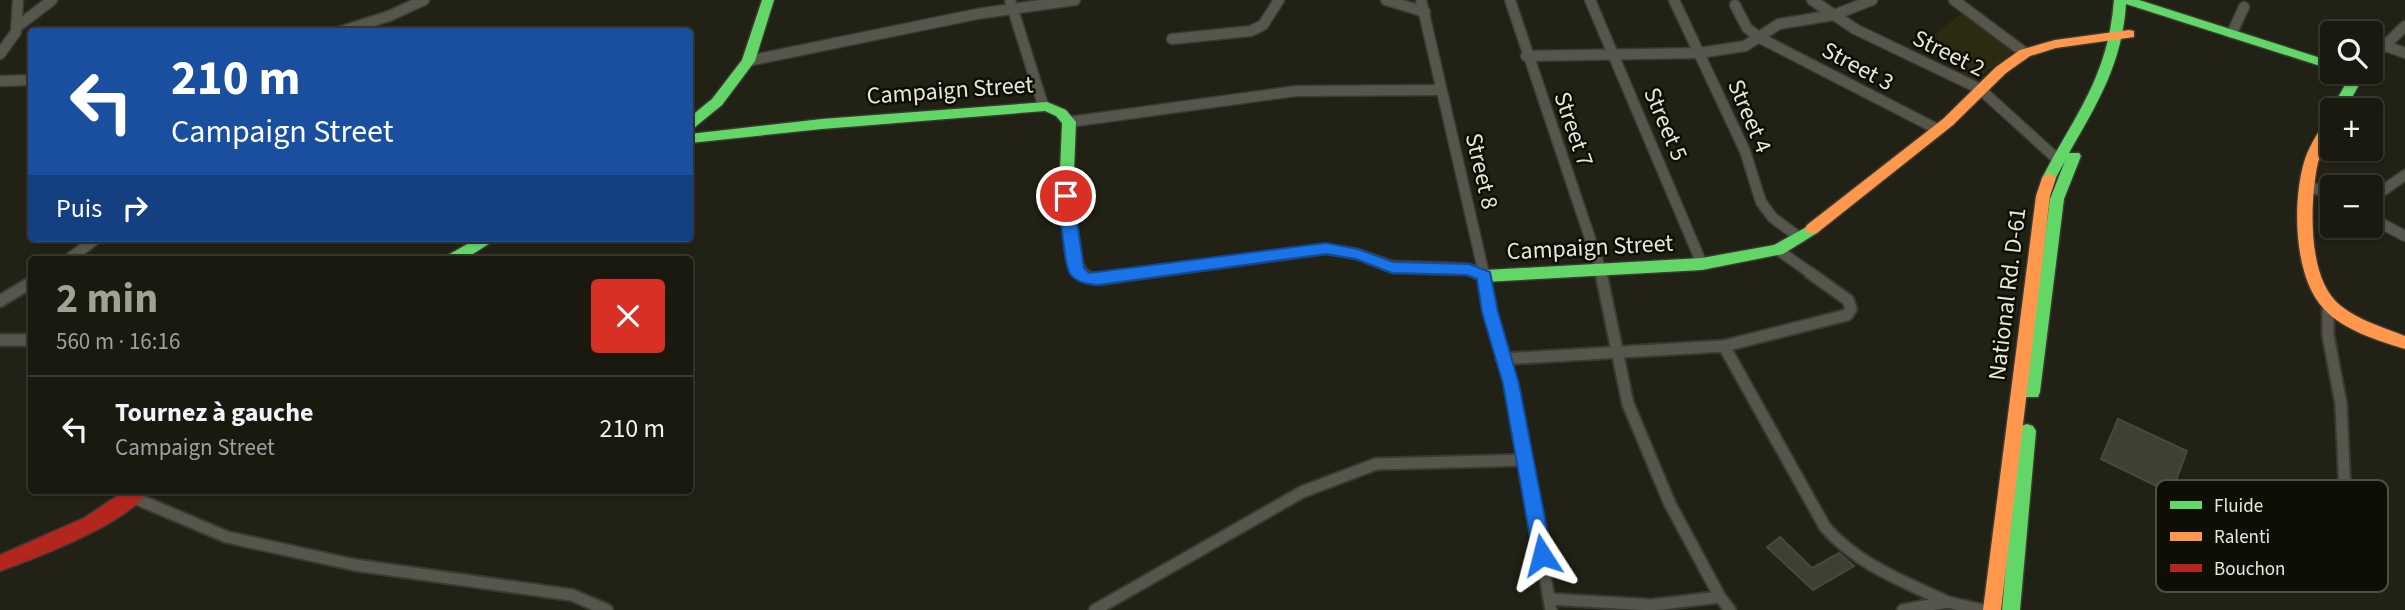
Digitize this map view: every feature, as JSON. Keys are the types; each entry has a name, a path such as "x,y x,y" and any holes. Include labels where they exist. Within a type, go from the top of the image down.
{"main road":[{"path":"693,122 718,102 748,61 768,0"},
{"path":"2126,0 2320,62"},
{"name":"National Rd. D-61","path":"2011,610 2025,443 2057,199 2074,157 2120,74 2126,0"},
{"name":"Campaign Street","path":"693,139 775,127 1043,105 1065,114 1069,122 1066,196 1076,270 1085,278 1098,279 1326,249 1358,254 1392,267 1469,270 1484,276 1702,264 1778,250 1800,239 1937,130 2001,70 2025,53 2055,44 2123,34"},
{"name":"National Rd. D-61","path":"1993,610 2039,218 2048,178 2097,95 2123,34"},
{"path":"2320,144 2312,159 2306,184 2312,264 2318,290 2328,304 2342,313 2405,343"},
{"path":"458,256 483,242"},
{"path":"0,563 72,533 135,494"}],"street":[{"path":"0,54 15,36 18,26 18,0"},
{"path":"18,26 52,0"},
{"path":"352,28 389,16 425,0"},
{"path":"1010,0 1016,10 1026,56 1043,105"},
{"path":"748,61 977,14 1075,0"},
{"path":"1172,39 1251,31 1263,25 1279,0"},
{"path":"1386,0 1425,12"},
{"name":"Street 8","path":"1422,0 1490,312 1511,384 1550,605"},
{"name":"Street 7","path":"1510,0 1526,55 1601,271 1628,404 1670,504 1720,597 1730,610"},
{"name":"Street 5","path":"1590,0 1702,264"},
{"name":"Street 4","path":"1674,0 1745,151 1761,202 1773,218 1800,239"},
{"name":"Street 2","path":"1812,0 1890,47 1980,89 2057,159"},
{"path":"1526,55 1699,53 1745,46 1779,24 1834,15 1872,0"},
{"path":"1954,0 2025,53"},
{"path":"1735,5 1747,28 1760,38"},
{"path":"2232,33 2244,7"},
{"path":"2405,26 2383,45 2405,53"},
{"name":"Street 3","path":"1760,38 1937,130"},
{"path":"0,81 28,80"},
{"path":"1069,122 1296,92 1344,89 1441,90"},
{"path":"2383,191 2405,175"},
{"path":"2306,184 2320,191"},
{"path":"2383,224 2405,236"},
{"path":"73,256 92,242"},
{"path":"1502,359 1724,346 1847,315 1851,310 1848,300 1778,250"},
{"path":"0,301 28,284"},
{"path":"2328,304 2328,335 2341,404 2345,480"},
{"path":"0,340 28,340"},
{"path":"1724,346 1837,544 1853,557 1947,602 1983,610"},
{"path":"1095,610 1302,492 1376,464 1525,460"},
{"path":"135,494 227,537 355,565 572,595 607,610"},
{"path":"1550,605 1652,605 1720,597"},
{"path":"1903,610 1947,602"}],"shaded area":[{"path":"1965,11 2000,37 2013,54 1974,80 1960,72 1969,62 1933,36"}],"building":[{"path":"2118,419 2187,451 2176,480 2156,480 2156,486 2101,459"},
{"path":"1780,537 1812,568 1839,553 1854,566 1813,590 1767,547"}],"traffic: fast":[{"path":"693,122 717,102 748,61 768,0"},
{"path":"2049,178 2106,74 2118,28 2120,0"},
{"path":"2126,0 2320,62"},
{"path":"2345,98 2352,84"},
{"path":"693,139 822,124 1047,106 1061,113 1069,122 1066,196 1074,258"},
{"path":"2032,392 2057,199 2074,156"},
{"path":"1458,269 1469,269 1484,276 1702,264 1778,250 1812,229"},
{"path":"458,256 483,242"},
{"path":"2011,610 2027,431"}],"traffic: slow":[{"path":"1812,229 1948,122 2001,70 2025,53 2055,44 2129,34"},
{"path":"2320,142 2311,163 2306,196 2306,236 2313,276 2319,292 2328,304 2345,317 2405,343"},
{"path":"1992,610 2043,196 2049,178"}],"traffic: jam":[{"path":"1074,258 1076,270 1085,278 1098,279 1326,249 1358,254 1392,267 1458,269"},
{"path":"0,563 90,524 134,494"}],"route":[{"path":"1066,196 1076,270 1085,278 1098,279 1326,249 1358,254 1392,267 1443,267 1469,270 1484,276 1490,312 1511,384 1542,555"}]}
